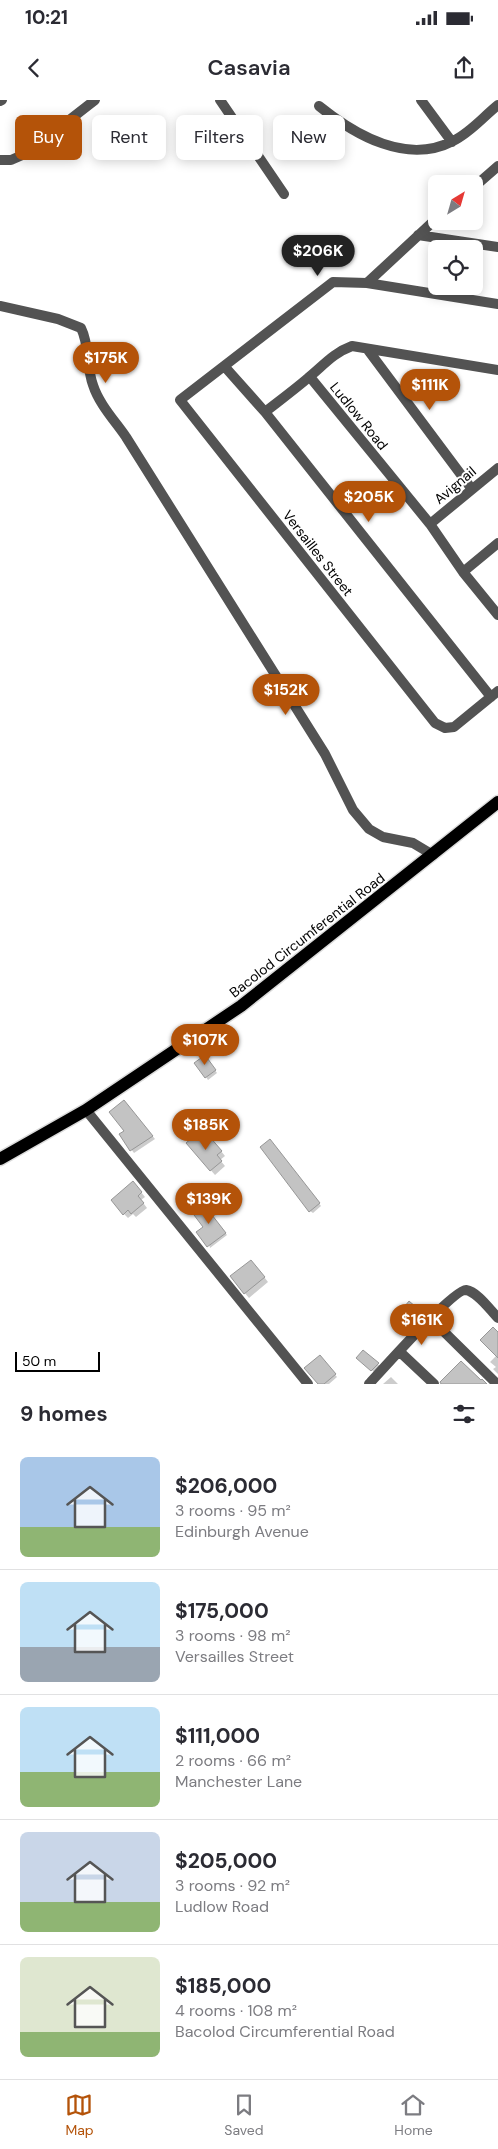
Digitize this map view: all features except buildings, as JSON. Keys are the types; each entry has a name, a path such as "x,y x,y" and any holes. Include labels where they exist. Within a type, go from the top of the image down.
{"main road":[{"name":"Bacolod Circumferential Road","path":"0,1159 86,1110 241,1006 498,802"}],"street":[{"path":"0,160 11,160 27,153 95,100"},
{"path":"220,100 284,194"},
{"path":"421,100 452,142"},
{"path":"320,106 338,122 362,136 385,146 429,149 452,142 464,135 498,105"},
{"path":"483,179 498,166"},
{"path":"367,282 428,226"},
{"path":"418,235 496,244"},
{"path":"494,694 264,412 225,367 333,282 367,282 498,304"},
{"path":"0,306 58,318 81,328 86,337 93,386 320,746 354,810 369,829 383,837 413,843 433,855"},
{"path":"264,412 340,351 352,346 498,370"},
{"path":"368,350 471,488"},
{"name":"Versailles Street","path":"225,367 180,400 436,723 445,728 454,727 494,694"},
{"name":"Ludlow Road","path":"310,377 430,524 463,572 498,615"},
{"name":"Avignail","path":"430,524 471,488 498,468"},
{"path":"463,572 498,543"},
{"path":"86,1110 308,1384"},
{"path":"371,1383 430,1318 459,1292 466,1290 475,1294 498,1318"},
{"path":"430,1318 497,1384"},
{"path":"400,1352 434,1384"}]}
